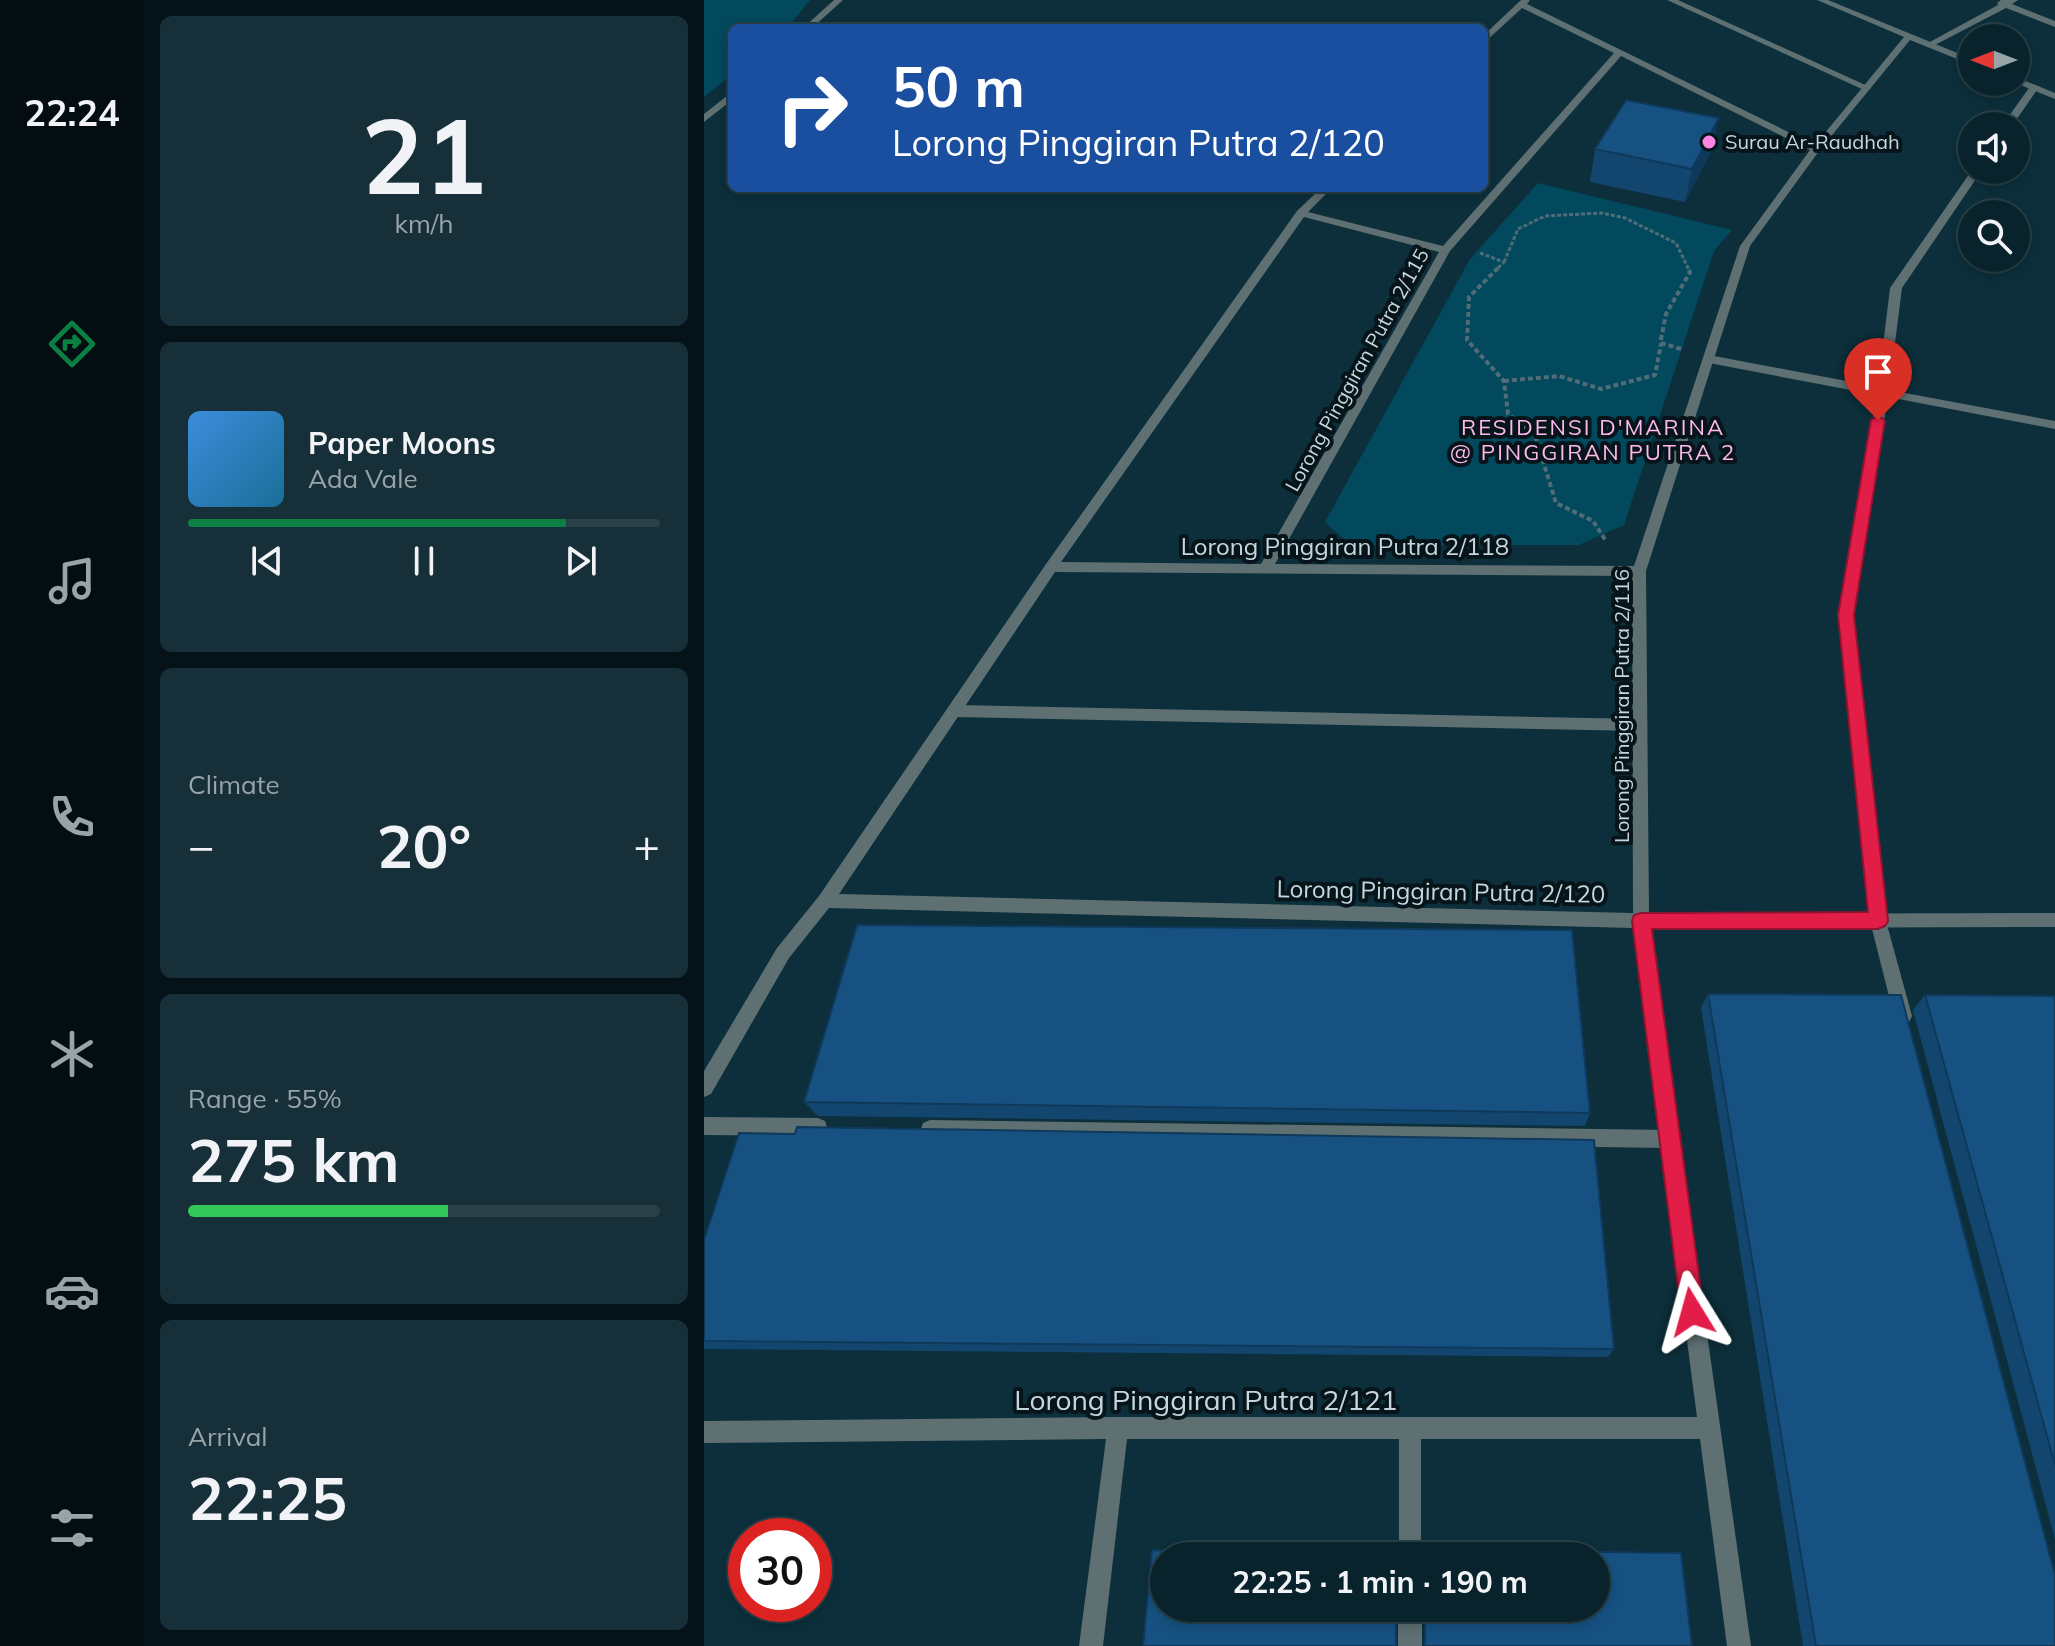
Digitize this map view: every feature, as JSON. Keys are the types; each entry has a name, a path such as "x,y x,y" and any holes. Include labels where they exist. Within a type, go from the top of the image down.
{"street":[{"path":"812,24 839,0"},
{"path":"1671,0 1867,88"},
{"path":"1821,0 1958,56"},
{"path":"1993,0 2010,2 2055,24"},
{"path":"1488,36 1524,2 1619,53 1816,149"},
{"path":"1930,44 2010,2"},
{"name":"Lorong Pinggiran Putra 2/116","path":"1739,1646 1641,921 1639,571 1745,246 1816,149 1909,36"},
{"name":"Lorong Pinggiran Putra 2/115","path":"1265,569 1448,246 1619,53"},
{"path":"2030,85 2055,96"},
{"path":"2017,112 2034,87"},
{"path":"704,119 728,98"},
{"path":"1906,1028 1878,921 1846,615 1883,392 1896,288 1967,184"},
{"path":"704,1088 783,953 825,901 1051,567 1301,213 1323,192"},
{"path":"1301,213 1448,246"},
{"path":"1709,359 2055,425"},
{"name":"Lorong Pinggiran Putra 2/118","path":"1051,567 1639,571"},
{"path":"955,711 1640,725"},
{"name":"Lorong Pinggiran Putra 2/120","path":"825,901 1641,921 2055,920"},
{"path":"704,1126 831,1127"},
{"path":"910,1128 1669,1139"},
{"path":"1091,1646 1118,1428"},
{"path":"1410,1428 1410,1542"},
{"name":"Lorong Pinggiran Putra 2/121","path":"704,1432 1708,1428"},
{"path":"1410,1622 1410,1646"}],"path":[{"path":"1504,381 1559,376 1601,389 1655,375 1666,314 1690,272 1676,243 1625,218 1602,213 1545,216 1518,229 1504,262 1469,297 1467,340 1504,381 1508,414 1535,435 1556,503 1593,521 1601,536 1639,571"},
{"path":"1448,246 1504,262"},
{"path":"1661,343 1709,359"}],"shaded area":[{"path":"704,0 810,0 790,24 728,24 728,77 704,97"},
{"path":"1538,183 1732,230 1714,251 1624,525 1579,545 1350,545 1325,522 1470,259"}],"building":[{"path":"1626,100 1719,118 1692,169 1595,149"},
{"path":"857,925 1572,930 1590,1113 804,1102"},
{"path":"1708,994 1901,995 2055,1575 2055,1646 1816,1646"},
{"path":"1925,995 2055,996 2055,1465"},
{"path":"797,1127 1594,1140 1614,1349 704,1341 704,1240 739,1133 795,1134"},
{"path":"1610,1552 1681,1553 1692,1646 1425,1646 1425,1622 1610,1622"},
{"path":"1150,1571 1150,1622 1396,1622 1396,1646 1143,1646"}],"place":[{"name":"Surau Ar-Raudhah","path":"1709,142"}],"district":[{"name":"RESIDENSI D'MARINA @ PINGGIRAN PUTRA 2","path":"1593,440"}],"route":[{"path":"1692,1312 1641,921 1878,921 1846,615 1878,420"}]}
